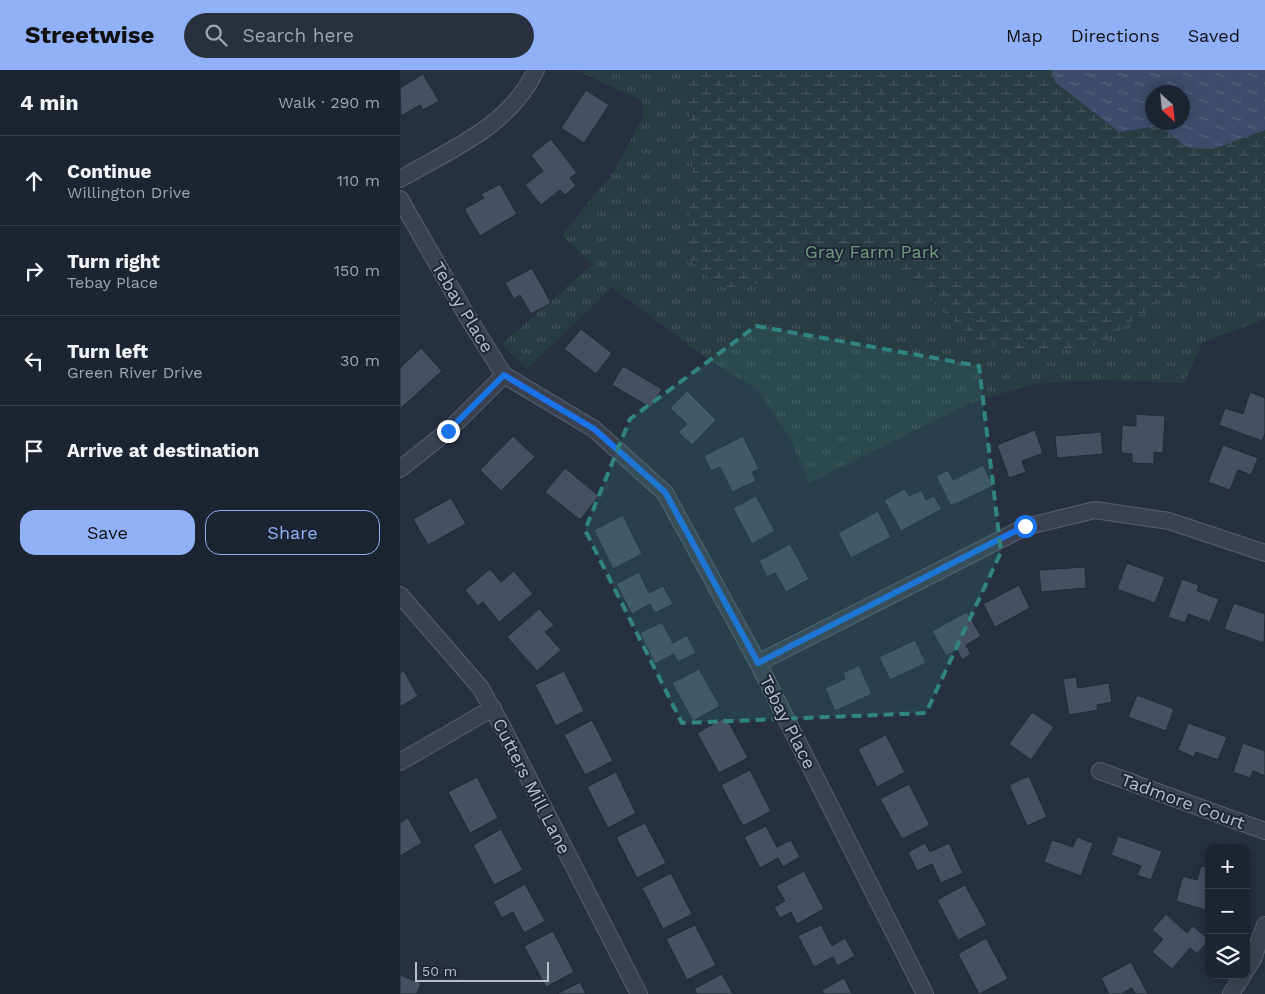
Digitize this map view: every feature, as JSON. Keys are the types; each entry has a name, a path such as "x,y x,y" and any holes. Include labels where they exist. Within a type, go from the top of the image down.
{"street":[{"path":"400,179 503,117 522,96 536,70"},
{"name":"Tebay Place","path":"400,199 467,316 504,375 594,429 665,492 758,663 925,994"},
{"path":"400,469 448,431 504,375"},
{"path":"758,663 1025,526 1095,510 1169,520 1265,553"},
{"name":"Cutters Mill Lane","path":"400,595 464,667 480,687 493,708 639,994"},
{"path":"400,762 493,708"},
{"name":"Tadmore Court","path":"1100,771 1265,831"},
{"path":"1250,964 1265,925"},
{"path":"1231,994 1240,979"}],"highlighted area":[{"path":"756,326 979,366 1001,552 926,713 682,723 585,530 630,419"}],"green space":[{"name":"Gray Farm Park","path":"576,70 1265,70 1265,319 1202,343 1184,383 1102,380 1033,384 970,403 809,483 790,437 757,389 707,359 612,287 527,369 502,344 592,265 562,235 613,173 643,117 642,101"},
{"path":"685,70 1051,70 1055,82 1119,132 1145,128 1145,130 1164,130 1189,148 1265,130 1265,263 1249,265 1162,299 1099,345 1050,350 983,346 871,248 829,256 746,288 717,286 686,256 693,153"}],"water":[{"path":"1051,70 1265,70 1265,130 1213,149 1189,148 1164,130 1190,130 1190,85 1145,85 1145,128 1119,132 1055,82"}],"building":[{"path":"423,74 439,101 423,110 420,105 401,116 400,88"},
{"path":"586,90 609,105 584,143 561,128"},
{"path":"551,139 577,173 570,178 576,186 565,195 560,190 541,205 525,185 543,171 531,155"},
{"path":"500,184 517,214 480,236 464,209 484,198 481,194"},
{"path":"532,268 551,303 531,314 520,295 514,299 505,283"},
{"path":"581,329 612,353 596,374 564,349"},
{"path":"421,348 442,371 400,409 400,368"},
{"path":"623,366 662,389 651,408 612,385"},
{"path":"687,391 716,420 692,445 678,432 687,424 670,408"},
{"path":"1250,392 1265,398 1265,433 1262,441 1219,425 1225,408 1243,414"},
{"path":"1136,414 1165,416 1163,453 1154,452 1154,464 1132,463 1132,454 1121,453 1122,425 1136,426"},
{"path":"1035,430 1043,453 1022,461 1026,472 1009,478 997,445"},
{"path":"1101,432 1103,454 1057,458 1055,436"},
{"path":"513,436 535,457 501,491 480,470"},
{"path":"743,436 759,469 752,472 756,481 732,492 720,467 711,471 704,456"},
{"path":"1223,445 1258,458 1251,475 1238,470 1230,490 1208,482"},
{"path":"983,465 993,486 951,506 936,476 948,470 953,480"},
{"path":"565,468 599,496 580,520 545,492"},
{"path":"905,489 909,496 921,490 926,500 934,496 942,509 901,531 884,500"},
{"path":"756,496 775,531 752,544 733,508"},
{"path":"451,498 466,524 428,545 413,519"},
{"path":"878,511 891,537 851,558 838,533"},
{"path":"623,515 642,554 613,569 594,530"},
{"path":"790,544 809,579 786,592 775,573 767,577 759,561"},
{"path":"1127,563 1165,577 1155,603 1117,589"},
{"path":"1085,567 1086,588 1041,592 1039,570"},
{"path":"490,569 501,582 514,571 533,594 499,622 483,602 478,606 465,590"},
{"path":"639,572 649,593 663,586 673,604 655,613 650,604 632,614 616,584"},
{"path":"1182,579 1199,585 1197,591 1219,599 1210,622 1188,614 1185,623 1168,617"},
{"path":"1019,585 1030,608 995,627 983,604"},
{"path":"1234,603 1265,614 1264,643 1224,629"},
{"path":"539,609 554,625 545,632 561,650 537,671 507,637"},
{"path":"967,612 981,636 966,645 971,654 962,660 957,650 946,656 932,631"},
{"path":"662,622 673,643 687,635 696,653 678,662 674,654 655,664 640,633"},
{"path":"915,640 926,663 890,680 879,657"},
{"path":"859,665 872,694 835,711 825,688 845,679 843,673"},
{"path":"699,669 720,706 693,721 672,683"},
{"path":"404,671 418,696 400,707 400,673"},
{"path":"564,671 584,711 556,726 535,685"},
{"path":"1076,677 1078,688 1109,683 1112,702 1097,705 1098,710 1069,715 1063,679"},
{"path":"1137,695 1174,709 1166,731 1128,717"},
{"path":"1032,712 1054,727 1031,760 1009,744"},
{"path":"726,717 748,758 719,773 697,733"},
{"path":"592,720 613,761 585,775 564,735"},
{"path":"1188,723 1227,737 1218,760 1196,752 1194,757 1178,750"},
{"path":"886,735 905,772 877,787 858,749"},
{"path":"1243,743 1265,751 1265,776 1253,771 1250,778 1233,772"},
{"path":"750,770 771,811 743,826 721,785"},
{"path":"616,772 636,813 608,828 587,787"},
{"path":"1029,776 1047,817 1027,826 1009,785"},
{"path":"477,777 498,818 470,833 448,792"},
{"path":"909,784 930,825 902,839 880,799"},
{"path":"408,818 422,843 400,856 400,823"},
{"path":"645,823 666,863 637,878 616,837"},
{"path":"766,826 777,847 791,840 800,857 783,867 778,858 760,868 744,837"},
{"path":"501,829 523,870 494,885 473,845"},
{"path":"1118,836 1162,851 1151,880 1137,875 1141,866 1111,855"},
{"path":"1077,837 1093,843 1081,876 1044,862 1052,840 1073,847"},
{"path":"925,843 930,852 949,843 963,873 941,883 932,864 917,871 908,852"},
{"path":"1201,866 1205,867 1205,910 1176,901 1183,876 1197,880"},
{"path":"804,871 824,909 797,924 791,912 780,918 774,907 785,901 776,886"},
{"path":"671,873 692,914 663,929 642,888"},
{"path":"525,884 545,921 524,933 513,912 502,918 493,902"},
{"path":"965,885 987,925 958,940 937,900"},
{"path":"1166,914 1187,933 1193,926 1205,936 1205,945 1197,954 1190,948 1172,969 1152,952 1163,939 1152,930"},
{"path":"695,925 716,965 687,980 666,939"},
{"path":"821,925 832,946 845,938 855,956 837,966 833,957 814,967 798,936"},
{"path":"553,931 574,972 546,987 524,946"},
{"path":"986,938 1008,979 979,994 958,954"},
{"path":"1131,962 1148,994 1135,994 1132,988 1121,994 1109,994 1101,978"},
{"path":"722,974 733,994 697,994 694,989"},
{"path":"400,975 421,983 417,994 400,994"},
{"path":"844,978 852,994 824,994 822,990"},
{"path":"580,982 586,994 557,994"}],"route":[{"path":"448,431 504,375 594,429 665,492 758,663 1025,526"}]}
